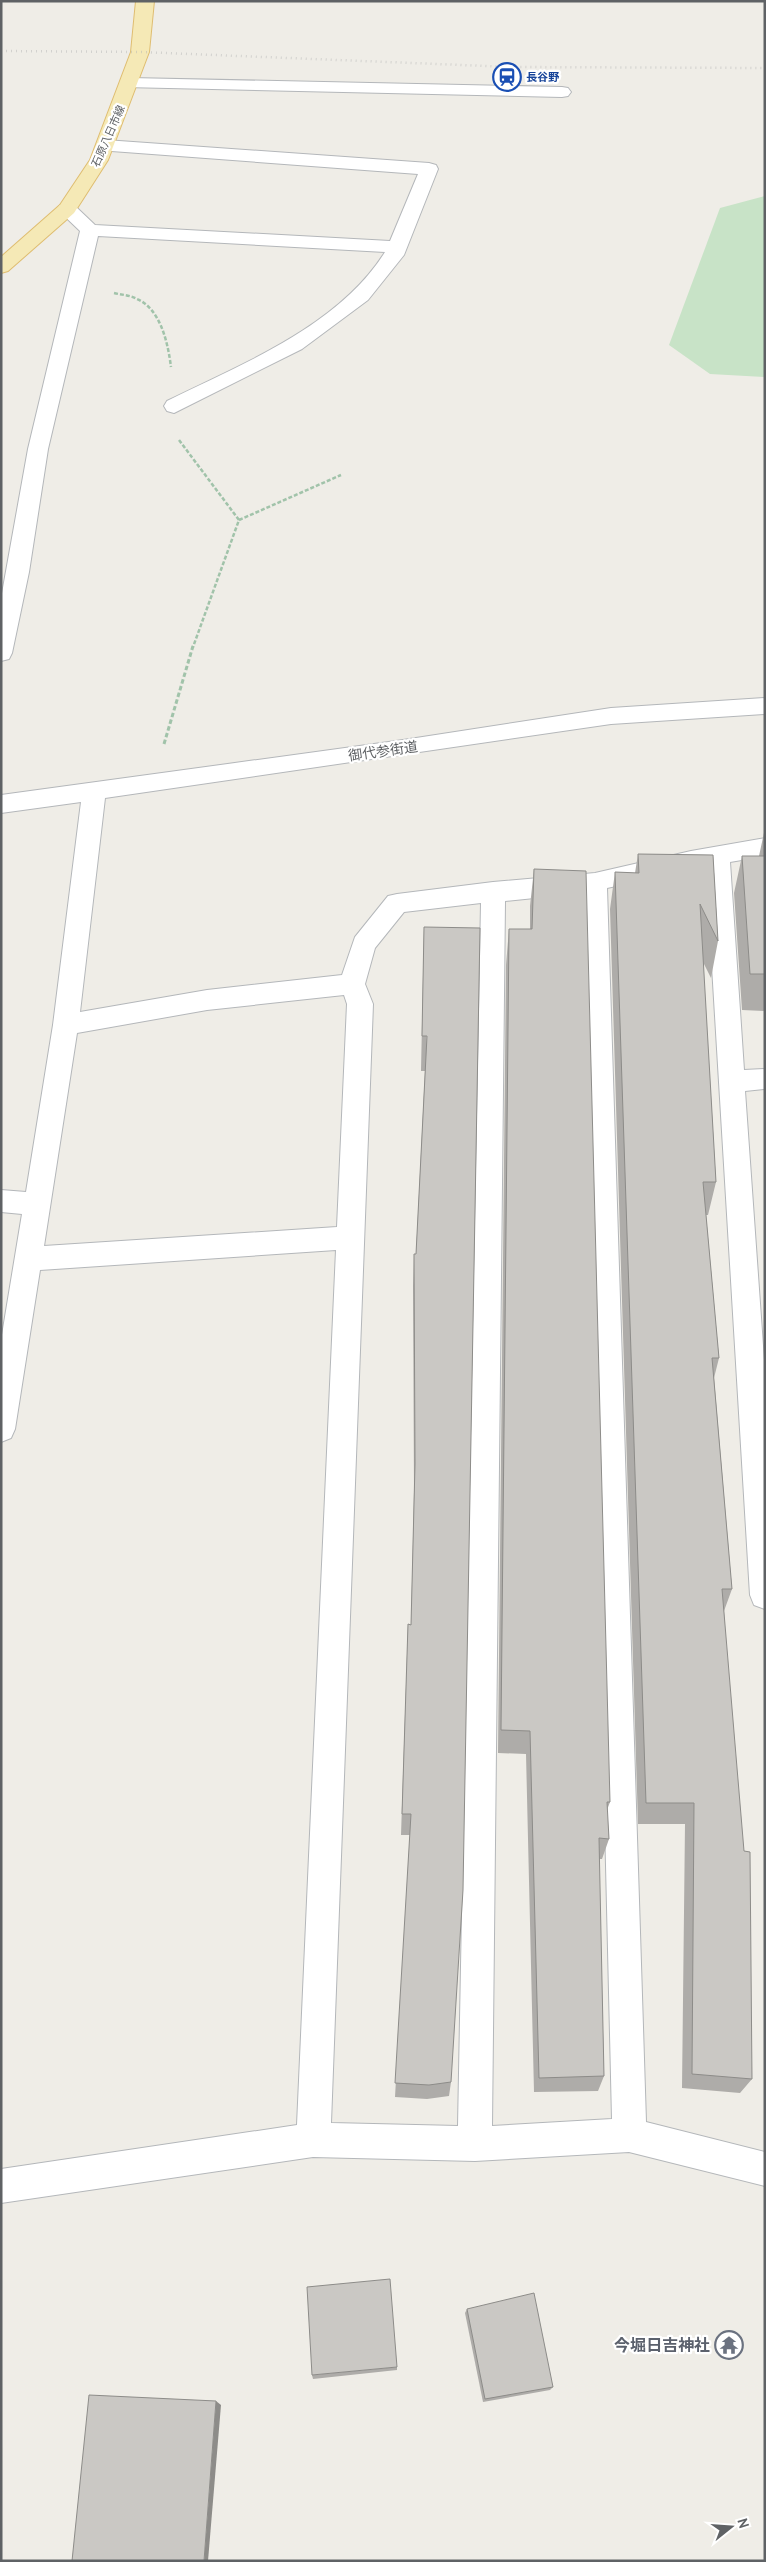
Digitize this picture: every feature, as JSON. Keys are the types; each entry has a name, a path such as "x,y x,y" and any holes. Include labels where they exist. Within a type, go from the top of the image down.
{"main road":[{"name":"石原八日市線","path":"1,267 67,209 100,160 140,52 145,1"}],"street":[{"path":"130,83 562,92"},
{"path":"105,146 429,168 394,255 361,296 295,345 174,406"},
{"path":"67,209 90,230 397,247"},
{"path":"1,653 18,572 38,449 90,230"},
{"name":"御代参街道","path":"1,804 403,748 611,716 765,706"},
{"path":"1,1429 66,1025 94,790"},
{"path":"312,2140 360,1004 352,984 364,944 397,903 595,882 717,855 765,847"},
{"path":"717,855 765,1595"},
{"path":"595,882 629,2135"},
{"path":"475,2144 493,892"},
{"path":"66,1025 207,1000 352,984"},
{"path":"732,1082 765,1079"},
{"path":"1,1201 38,1204"},
{"path":"29,1259 349,1238"},
{"path":"1,2186 312,2140 475,2144 629,2135 765,2170"}],"path":[{"path":"106,290 140,300 153,313 169,346 176,436 239,520"},
{"path":"153,782 195,640 239,520 341,475"}],"green space":[{"path":"765,196 765,377 710,374 669,345 720,208"}],"building":[{"path":"638,854 713,855 718,941 700,904 716,1182 703,1182 719,1358 712,1358 732,1589 722,1589 744,1851 750,1852 752,2079 692,2074 694,1803 646,1803 615,872 639,873"},
{"path":"742,856 765,856 765,974 750,974"},
{"path":"534,869 586,871 610,1802 607,1802 609,1839 599,1838 604,2076 539,2078 530,1731 501,1730 509,929 532,929"},
{"path":"424,927 480,928 463,1890 451,2082 429,2085 395,2083 411,1814 402,1814 408,1624 411,1625 415,1464 414,1254 416,1254 427,1036 422,1036"},
{"path":"390,2279 397,2367 312,2375 307,2287"},
{"path":"534,2293 553,2387 485,2399 467,2309"},
{"path":"89,2395 216,2401 204,2561 72,2561"}],"railway":[{"path":"1,51 140,52 511,67 765,68"}],"place":[{"name":"長谷野","path":"507,77"},
{"name":"今堀日吉神社","path":"729,2345"}]}
